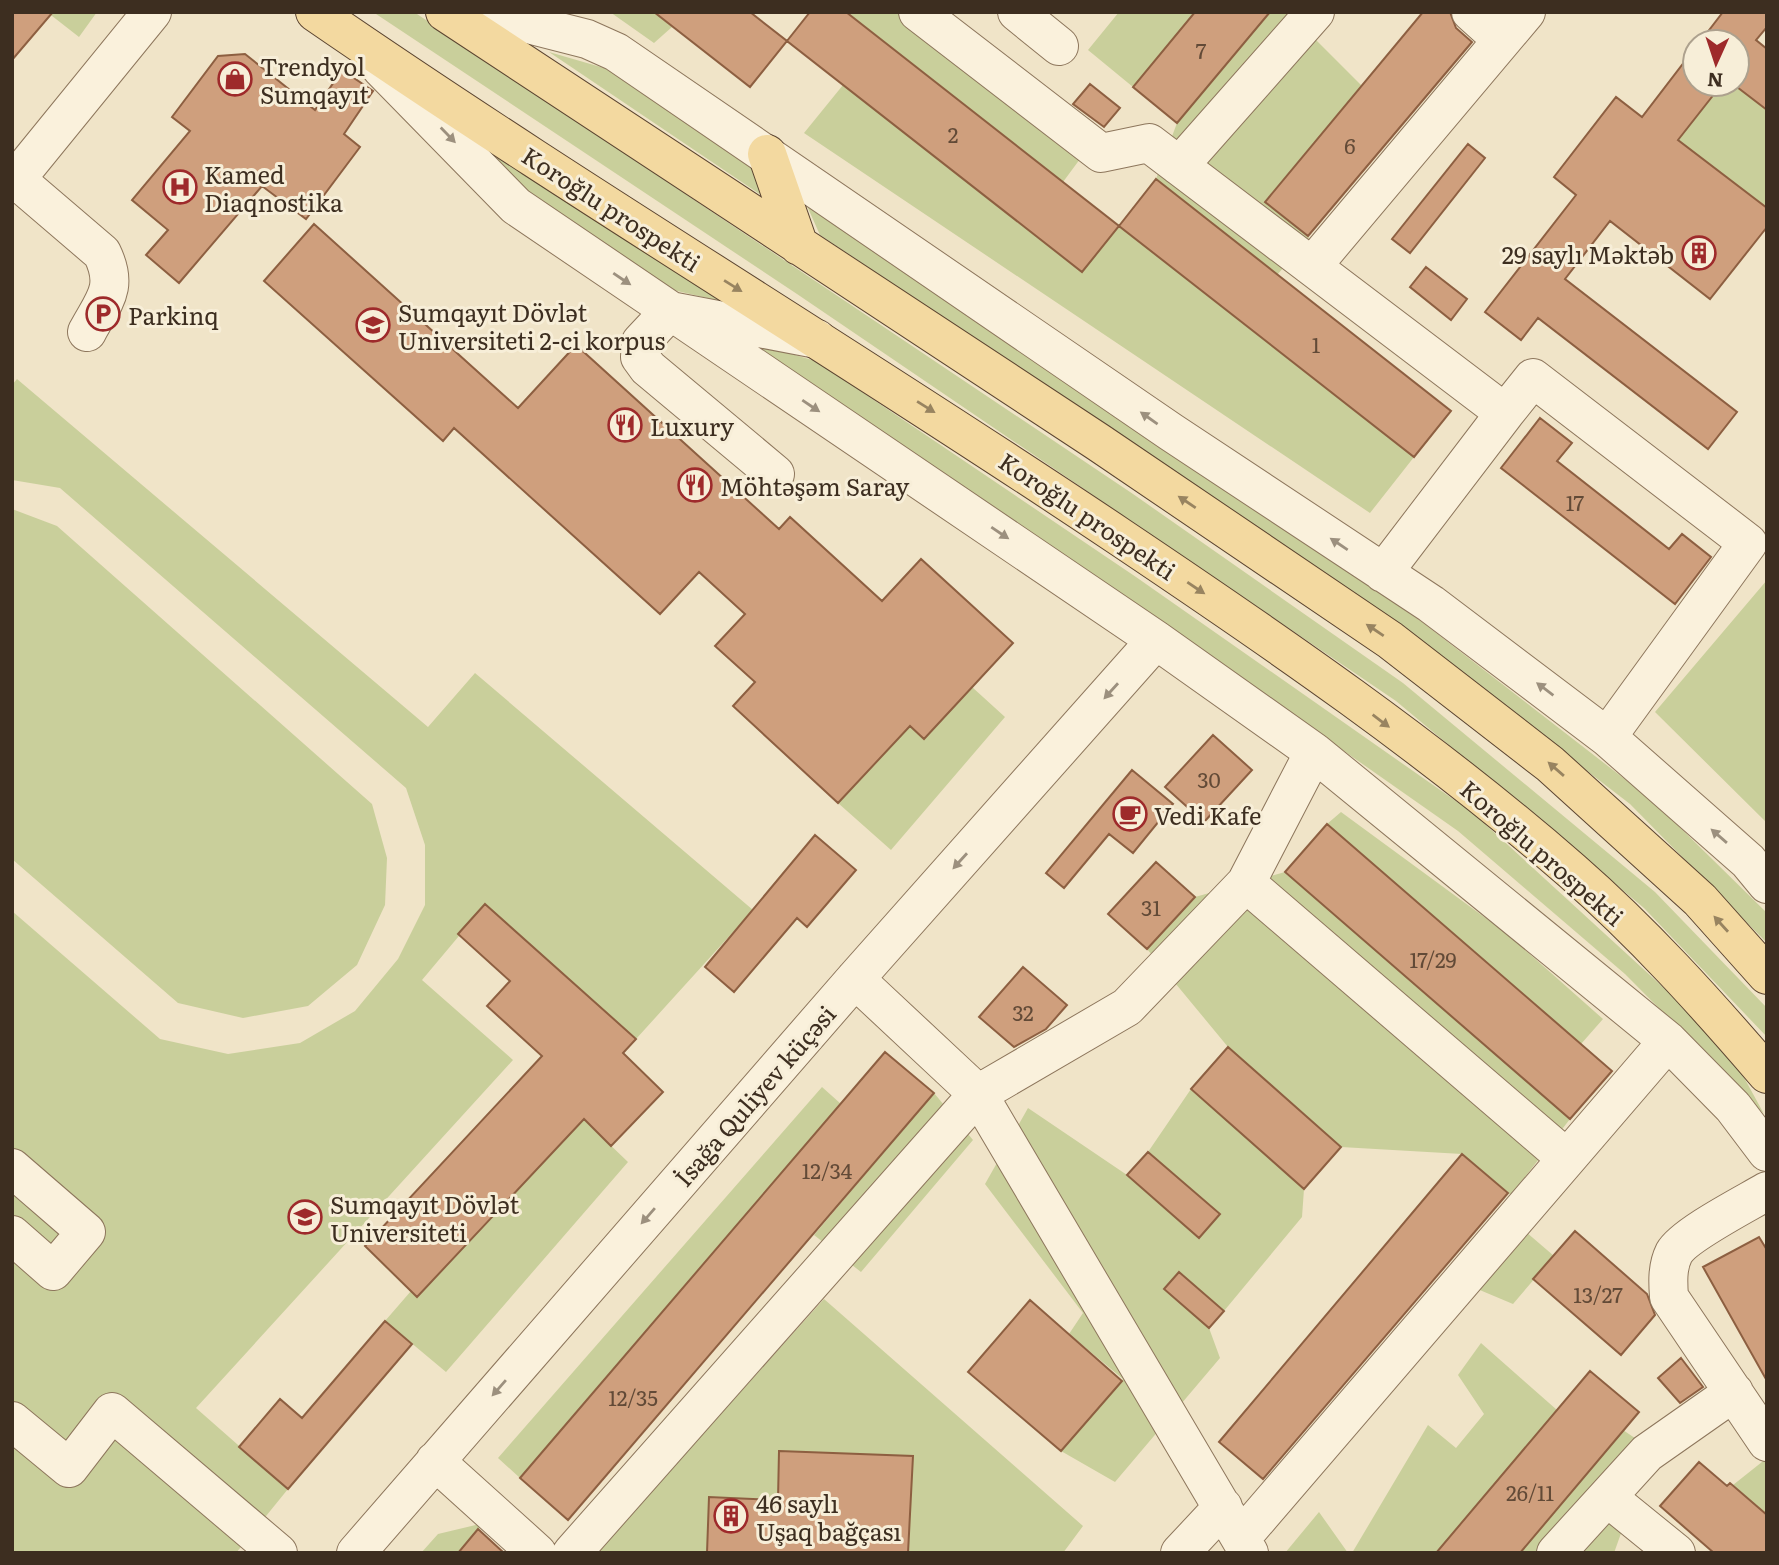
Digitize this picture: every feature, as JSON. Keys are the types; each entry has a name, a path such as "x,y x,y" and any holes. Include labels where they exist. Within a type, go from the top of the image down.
{"main road":[{"name":"Koroğlu prospekti","path":"315,12 628,220 938,415 1260,631 1486,800 1575,874 1691,986 1767,1074"},
{"path":"445,12 1098,442 1390,639 1550,764 1700,900 1767,975"},
{"path":"767,154 799,246"}],"street":[{"path":"87,332 111,288 102,253 14,180 152,12"},
{"path":"481,12 587,39 616,51 1171,432 1431,604 1607,737 1748,861 1767,884"},
{"path":"1017,12 1059,46"},
{"path":"1179,166 1315,12"},
{"path":"1313,265 1514,26 1471,12"},
{"path":"941,19 1101,153 1149,143 1505,413"},
{"path":"347,35 516,206 1156,640 1314,752 1668,1041 1733,1107 1767,1152"},
{"path":"670,311 819,339"},
{"path":"670,311 641,342 640,357 648,368 775,474"},
{"path":"1383,573 1533,378 1748,543 1607,737"},
{"name":"İsağa Quliyev küçəsi","path":"356,1553 855,979 1156,640"},
{"path":"572,1553 978,1094 1127,1007 1246,883 1314,752"},
{"path":"1246,883 1566,1158"},
{"path":"855,979 978,1094 1238,1533"},
{"path":"1180,1553 1238,1533 1668,1041"},
{"path":"12,1168 86,1232 53,1270 12,1235"},
{"path":"1767,1191 1686,1240 1674,1252 1668,1275 1669,1297 1767,1441"},
{"path":"1556,1553 1647,1453 1734,1392"},
{"path":"12,1421 69,1468 112,1412 278,1553"},
{"path":"435,1461 537,1553"},
{"path":"1607,1497 1676,1553"}],"green space":[{"path":"47,12 97,12 79,37"},
{"path":"373,12 414,12 1133,494 1403,683 1655,892 1767,1008 1767,1037 1644,908 1396,701 797,294"},
{"path":"610,12 654,12 672,27 654,43"},
{"path":"846,12 950,12 1100,132 1063,182"},
{"path":"1119,12 1195,12 1133,87 1088,50"},
{"path":"1270,12 1288,12 1362,86 1265,201 1309,238 1277,275 1156,179 1177,123"},
{"path":"549,52 611,70 755,170 773,203"},
{"path":"843,85 1082,272 1119,226 1414,457 1370,513 804,133"},
{"path":"1751,97 1767,110 1767,208 1678,140 1711,98"},
{"path":"477,136 720,301 656,286 523,197"},
{"path":"803,197 1422,622 1653,801 1767,913 1767,943 1630,804 1377,609 820,235"},
{"path":"742,340 816,361 1136,577 1473,813 1676,999 1741,1072 1764,1114 1625,974 1458,831 1133,603"},
{"path":"17,379 428,727 475,673 753,910 636,1039 485,905 422,980 513,1060 196,1408 288,1489 236,1553 12,1553 12,911 160,1039 228,1054 300,1043 355,1011 398,959 425,905 425,845 406,788 60,488 12,480 12,385"},
{"path":"12,509 57,526 372,804 387,858 385,905 357,965 308,1006 243,1018 178,1003 12,859"},
{"path":"1767,580 1767,823 1655,712"},
{"path":"972,687 1005,717 891,850 838,803 910,726"},
{"path":"1341,812 1506,933 1603,1019 1581,1044 1327,824"},
{"path":"1285,872 1570,1119 1511,1195 1462,1154 1341,1147 1228,1047 1147,949 1195,897"},
{"path":"822,1087 841,1104 520,1478 498,1458"},
{"path":"1191,1089 1304,1189 1302,1217 1224,1311 1179,1272 1164,1289 1209,1328 1220,1358 1115,1482 1061,1451 1123,1379 1069,1334 1083,1313 985,1184 1028,1108 1127,1175 1219,1214 1148,1152"},
{"path":"934,1093 973,1140 861,1272 814,1235"},
{"path":"577,1113 628,1162 446,1372 385,1321 411,1291 418,1296 579,1124"},
{"path":"1499,1209 1554,1256 1513,1304 1444,1275"},
{"path":"824,1299 1083,1526 1063,1553 908,1553 909,1537 858,1498 911,1500 913,1456 780,1451 778,1495 832,1497 830,1534 709,1498 707,1553 596,1553"},
{"path":"1481,1343 1557,1410 1436,1553 1352,1553 1428,1425 1456,1448 1484,1414 1458,1375"},
{"path":"1623,1430 1651,1449 1614,1553 1520,1553"},
{"path":"1767,1458 1767,1515 1733,1485"},
{"path":"1319,1512 1348,1553 1285,1553"},
{"path":"484,1523 458,1553 421,1553 438,1534"}],"building":[{"path":"12,12 53,12 12,60"},
{"path":"654,12 750,12 787,41 750,87"},
{"path":"810,12 846,12 1119,226 1082,272 787,41"},
{"path":"1195,12 1270,12 1177,123 1133,87"},
{"path":"1423,12 1450,12 1456,28 1472,42 1308,236 1265,202"},
{"path":"1723,12 1767,12 1767,27 1756,40 1767,49 1767,110 1751,98 1751,28 1711,28"},
{"path":"245,54 315,110 342,70 373,91 344,134 360,147 306,219 262,186 179,283 146,255 168,230 132,200 190,131 172,117 218,56"},
{"name":"29 saylı Məktəb","path":"1681,66 1681,98 1711,98 1678,140 1767,208 1767,227 1710,299 1610,221 1565,279 1737,412 1708,449 1538,318 1521,340 1485,312 1576,195 1554,177 1616,97 1642,117"},
{"path":"1090,84 1120,108 1104,127 1073,104"},
{"path":"1468,144 1485,158 1410,253 1392,239"},
{"path":"1156,179 1451,411 1414,457 1119,226"},
{"path":"314,224 518,408 576,345 779,529 790,517 882,601 921,559 1013,643 924,739 910,726 838,803 733,706 755,682 715,646 745,614 699,572 660,614 454,428 443,441 264,281"},
{"path":"1426,267 1467,299 1451,320 1410,287"},
{"path":"1540,418 1572,443 1557,461 1669,549 1682,534 1711,557 1675,604 1501,468"},
{"path":"1213,735 1252,770 1204,822 1165,787"},
{"path":"1132,770 1173,804 1133,853 1109,834 1064,888 1046,873"},
{"path":"1327,824 1612,1071 1570,1119 1285,872"},
{"path":"815,835 856,870 807,927 797,918 734,992 705,967"},
{"path":"1156,862 1195,897 1147,949 1108,914"},
{"path":"485,904 636,1039 623,1053 663,1092 611,1146 584,1119 417,1297 365,1246 542,1056 487,1006 510,981 458,934"},
{"path":"1023,967 1067,1005 1046,1029 1014,1047 979,1017"},
{"path":"1228,1047 1341,1147 1304,1189 1191,1089"},
{"path":"885,1052 934,1093 568,1520 520,1478"},
{"path":"1148,1152 1220,1214 1199,1238 1127,1175"},
{"path":"1462,1154 1508,1193 1263,1479 1219,1442"},
{"path":"1575,1231 1647,1294 1655,1315 1621,1355 1533,1279"},
{"path":"1759,1237 1767,1250 1767,1381 1703,1267"},
{"path":"1179,1272 1224,1311 1209,1328 1164,1289"},
{"path":"1030,1300 1122,1381 1061,1451 968,1372"},
{"path":"385,1321 412,1344 288,1489 239,1447 280,1399 302,1418"},
{"path":"1681,1358 1703,1387 1680,1403 1658,1378"},
{"path":"1590,1371 1639,1412 1520,1553 1436,1553"},
{"name":"46 saylı Uşaq bağçası","path":"779,1451 913,1456 908,1553 707,1553 709,1497 778,1500"},
{"path":"1699,1462 1727,1486 1730,1483 1767,1515 1767,1553 1714,1553 1660,1506"},
{"path":"478,1529 504,1553 458,1553"}],"place":[{"name":"Trendyol Sumqayıt","path":"235,79"},
{"name":"Kamed Diaqnostika","path":"180,187"},
{"name":"29 saylı Məktəb","path":"1699,253"},
{"name":"Parkinq","path":"103,314"},
{"name":"Sumqayıt Dövlət Universiteti 2-ci korpus","path":"373,325"},
{"name":"Luxury","path":"625,425"},
{"name":"Möhtəşəm Saray","path":"695,485"},
{"name":"Vedi Kafe","path":"1130,814"},
{"name":"Sumqayıt Dövlət Universiteti","path":"305,1217"},
{"name":"46 saylı Uşaq bağçası","path":"731,1516"}]}
